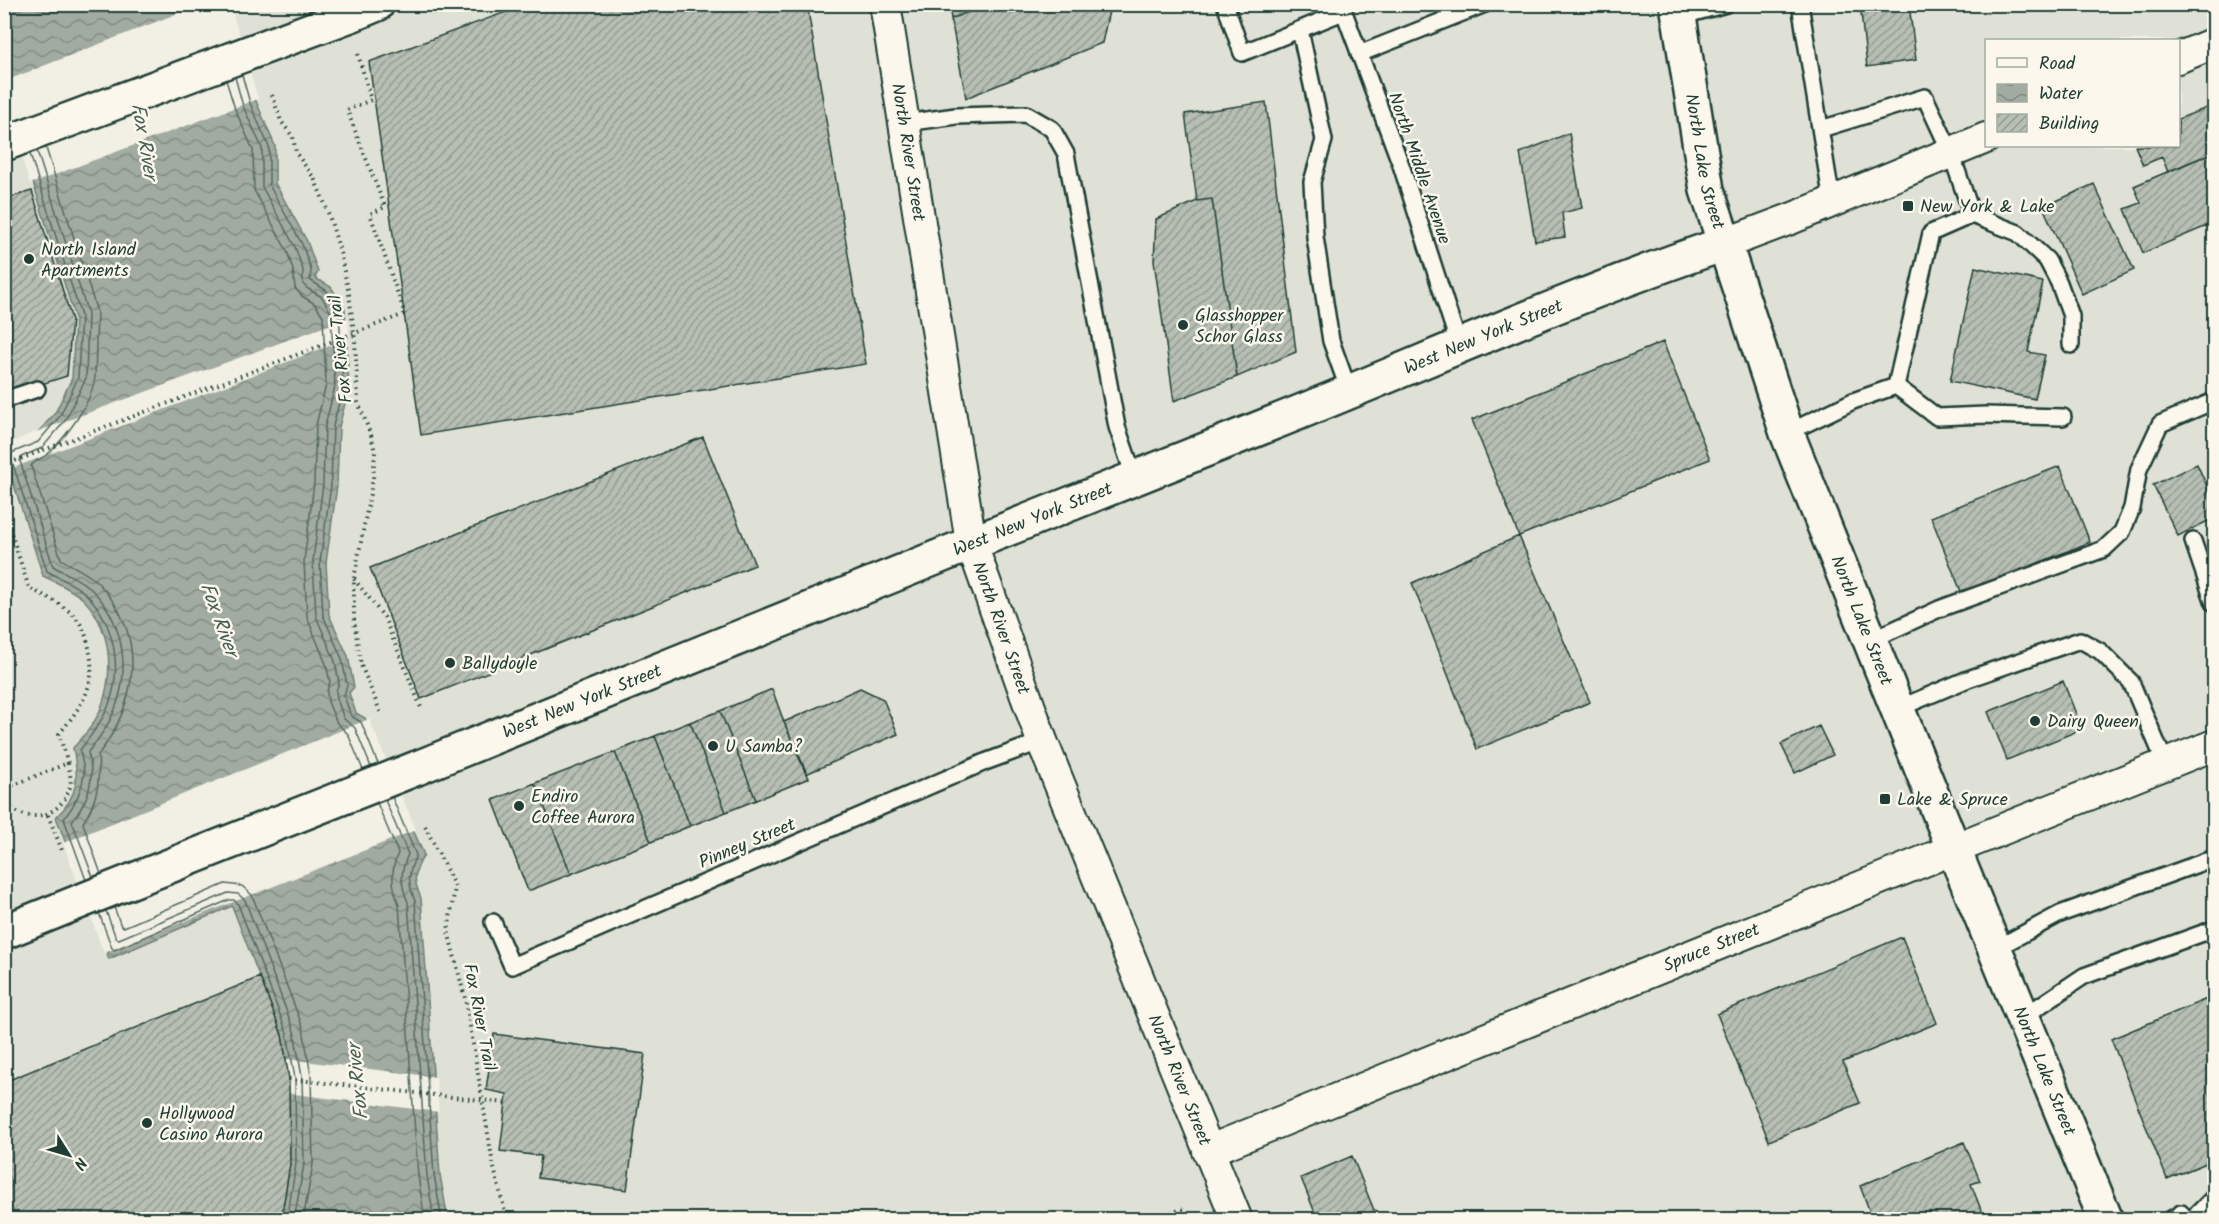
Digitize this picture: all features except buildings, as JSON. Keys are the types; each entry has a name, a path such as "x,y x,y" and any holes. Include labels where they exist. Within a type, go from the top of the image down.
{"main road":[{"path":"4,144 365,9"},
{"name":"North Lake Street","path":"1678,11 1707,190 1787,433 1869,641 2106,1220"},
{"name":"West New York Street","path":"4,932 417,768 971,542 1135,479 1459,345 1724,244"}],"street":[{"name":"North River Street","path":"885,4 971,542 1042,741 1237,1220"},
{"path":"2180,57 2214,43"},
{"name":"West New York Street","path":"1724,244 1985,138"},
{"name":"Spruce Street","path":"1208,1150 2214,745"}],"lane":[{"path":"1225,4 1242,53 1300,30 1342,8"},
{"path":"1359,54 1485,4"},
{"path":"1678,11 1726,4"},
{"path":"1800,4 1832,202"},
{"name":"North Middle Avenue","path":"1342,8 1401,165 1459,345"},
{"path":"1300,30 1324,140 1312,182 1315,237 1331,340 1349,391"},
{"path":"1821,129 1925,97 1951,153 1972,215"},
{"path":"905,123 956,116 1026,114 1052,129 1066,154 1117,427 1135,479"},
{"path":"1896,386 1931,233 1972,215 2018,233 2047,260 2059,283 2071,316 2071,345"},
{"path":"1896,386 1937,417 1985,415 2063,417"},
{"path":"1787,433 1853,401 1896,386"},
{"path":"4,400 37,389"},
{"path":"1869,641 1939,609 2104,549 2122,532 2132,507 2139,469 2160,424 2214,401"},
{"path":"2193,541 2214,603"},
{"path":"1897,709 1968,679 2080,640 2100,651 2131,682 2166,765"},
{"name":"Pinney Street","path":"493,922 512,966 974,766 1042,741"},
{"path":"1995,949 2060,914 2214,858"},
{"path":"2023,1017 2084,976 2214,929"},
{"path":"2170,1220 2181,1214 2189,1220 2214,1197"}],"path":[{"path":"4,465 405,314 370,214 385,207 347,110 371,100 358,54"},
{"name":"Fox River Trail","path":"272,95 281,121 293,138 296,153 314,178 327,209 341,259 355,333 358,402 375,452 374,478 354,579 354,621 361,665 382,716"},
{"path":"4,511 29,588 72,613 86,633 93,658 90,687 77,712 59,734 68,763 70,787 58,806 48,815 25,816 4,799"},
{"path":"354,579 384,617 422,710"},
{"path":"4,789 68,763"},
{"path":"48,815 63,854"},
{"name":"Fox River Trail","path":"425,826 455,887 448,931 466,1002 494,1164 507,1220"},
{"path":"289,1079 507,1103"},
{"path":"1154,1220 1171,1212 1185,1209"}],"shaded area":[{"path":"227,5 2214,5 2214,1219 448,1219 440,1175 421,899 414,884 416,868 365,718 356,713 349,693 348,656 329,615 326,563 337,486 339,427 349,388 315,278 307,241 275,183 275,146 256,101"},
{"name":"North Island Apartments","path":"4,92 75,318 72,378 55,413 33,438 5,450"},
{"path":"4,457 42,576 64,586 82,599 99,620 109,649 109,678 103,704 89,729 74,748 78,773 74,790 67,806 56,817 109,958 232,905 282,1035 289,1079 290,1164 281,1219 5,1219"}],"water":[{"name":"Fox River","path":"4,5 227,5 256,101 275,146 275,183 307,241 318,272 315,278 331,287 345,309 349,388 339,427 337,486 326,563 329,615 348,656 354,687 349,693 356,713 365,718 424,855 416,872 416,881 421,898 440,1175 448,1219 281,1219 290,1164 289,1079 282,1035 232,906 109,959 56,817 73,794 76,768 73,748 91,727 101,709 109,661 104,634 92,610 74,592 43,576 5,457 5,450 33,438 55,413 72,378 75,318 5,92"}],"pier":[{"path":"230,4 258,99 30,184 4,102 5,81 199,5"},
{"path":"348,318 349,338 13,468 4,446 33,433"},
{"path":"369,719 416,830 104,953 63,843"},
{"path":"287,1059 436,1077 439,1112 286,1093"}],"place":[{"name":"New York & Lake","path":"1908,206"},
{"name":"North Island Apartments","path":"29,259"},
{"name":"Glasshopper Schor Glass","path":"1183,325"},
{"name":"Ballydoyle","path":"450,663"},
{"name":"Dairy Queen","path":"2035,721"},
{"name":"U Samba?","path":"713,746"},
{"name":"Lake & Spruce","path":"1885,799"},
{"name":"Endiro Coffee Aurora","path":"519,806"},
{"name":"Hollywood Casino Aurora","path":"147,1123"}]}
